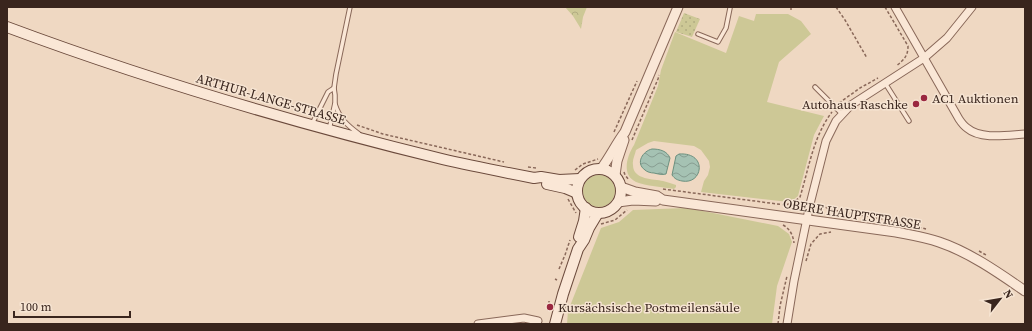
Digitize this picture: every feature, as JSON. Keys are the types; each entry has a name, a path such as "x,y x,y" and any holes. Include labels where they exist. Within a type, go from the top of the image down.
{"main road":[{"name":"ARTHUR-LANGE-STRASSE","path":"7,27 155,79 225,101 329,130 444,159 534,178 541,177 566,184 577,193"},
{"path":"596,169 619,173 619,180 625,184 616,206 610,210 598,213 591,211 581,204 577,193 580,179 584,175 589,171 596,169"},
{"name":"ARTHUR-LANGE-STRASSE","path":"566,184 580,179"},
{"path":"586,208 588,222"},
{"path":"555,324 578,249 579,239 588,222 598,213"}],"street":[{"path":"601,169 624,132 678,7"},
{"path":"895,7 959,119 966,128 976,134 985,136 1025,134"},
{"path":"787,324 807,219 826,141 836,121 851,105 924,58 947,38 972,7"},
{"path":"619,173 617,161 623,142 624,132"},
{"name":"OBERE HAUPTSTRASSE","path":"625,184 635,192 657,196 663,200"},
{"name":"OBERE HAUPTSTRASSE","path":"618,202 633,200 663,200 752,213 807,219 924,237 956,249 983,263 1025,291"},
{"path":"478,324 524,318 538,321"}],"lane":[{"path":"329,130 335,103 334,88 336,74 350,7"},
{"path":"698,34 718,42 726,28 730,8"},
{"path":"885,83 909,121"},
{"path":"815,87 842,114"},
{"path":"311,125 328,92 334,88"},
{"path":"335,103 343,121 367,140"}],"path":[{"path":"836,7 866,58"},
{"path":"885,7 908,46 906,56 895,68"},
{"path":"632,140 658,79 659,72"},
{"path":"612,136 639,77"},
{"path":"659,189 785,205 793,203 800,198 816,141 824,124 840,101 878,78"},
{"path":"355,124 383,134 506,163"},
{"path":"597,159 567,173 564,195 576,212 577,219 599,226 615,220 629,208"},
{"path":"527,167 540,169"},
{"path":"619,173 625,174 625,184"},
{"path":"784,225 793,235 794,243"},
{"path":"806,262 811,244 820,234 834,231"},
{"path":"559,269 566,255 572,235"},
{"path":"778,324 780,306 787,276"}],"green space":[{"path":"565,7 587,7 583,17 581,29 573,16"},
{"path":"684,13 700,19 692,37 676,32"},
{"path":"756,14 788,14 801,21 811,34 779,62 767,102 824,116 814,135 798,196 789,202 701,192 710,167 709,161 701,150 694,146 654,141 636,150 633,161 634,170 636,174 640,176 667,182 676,185 676,187 674,189 649,185 636,182 631,179 627,170 629,154 658,86 661,70 675,32 726,53 739,16 754,21"},
{"path":"596,175 602,175 611,179 615,191 611,203 602,207 596,207 587,203 583,194 583,188 587,179"},
{"path":"685,208 778,226 789,234 792,242 777,286 772,324 567,324 568,311 601,228 619,222 633,210"}],"water":[{"path":"652,149 663,151 669,156 670,158 666,174 649,172 642,167 640,161 641,158 646,152"},
{"path":"679,154 688,155 695,158 698,163 698,174 689,181 679,180 672,175 676,156"}],"place":[{"name":"AC1 Auktionen","path":"924,98"},
{"name":"Autohaus Raschke","path":"916,104"},
{"name":"Kursächsische Postmeilensäule","path":"550,307"}]}
